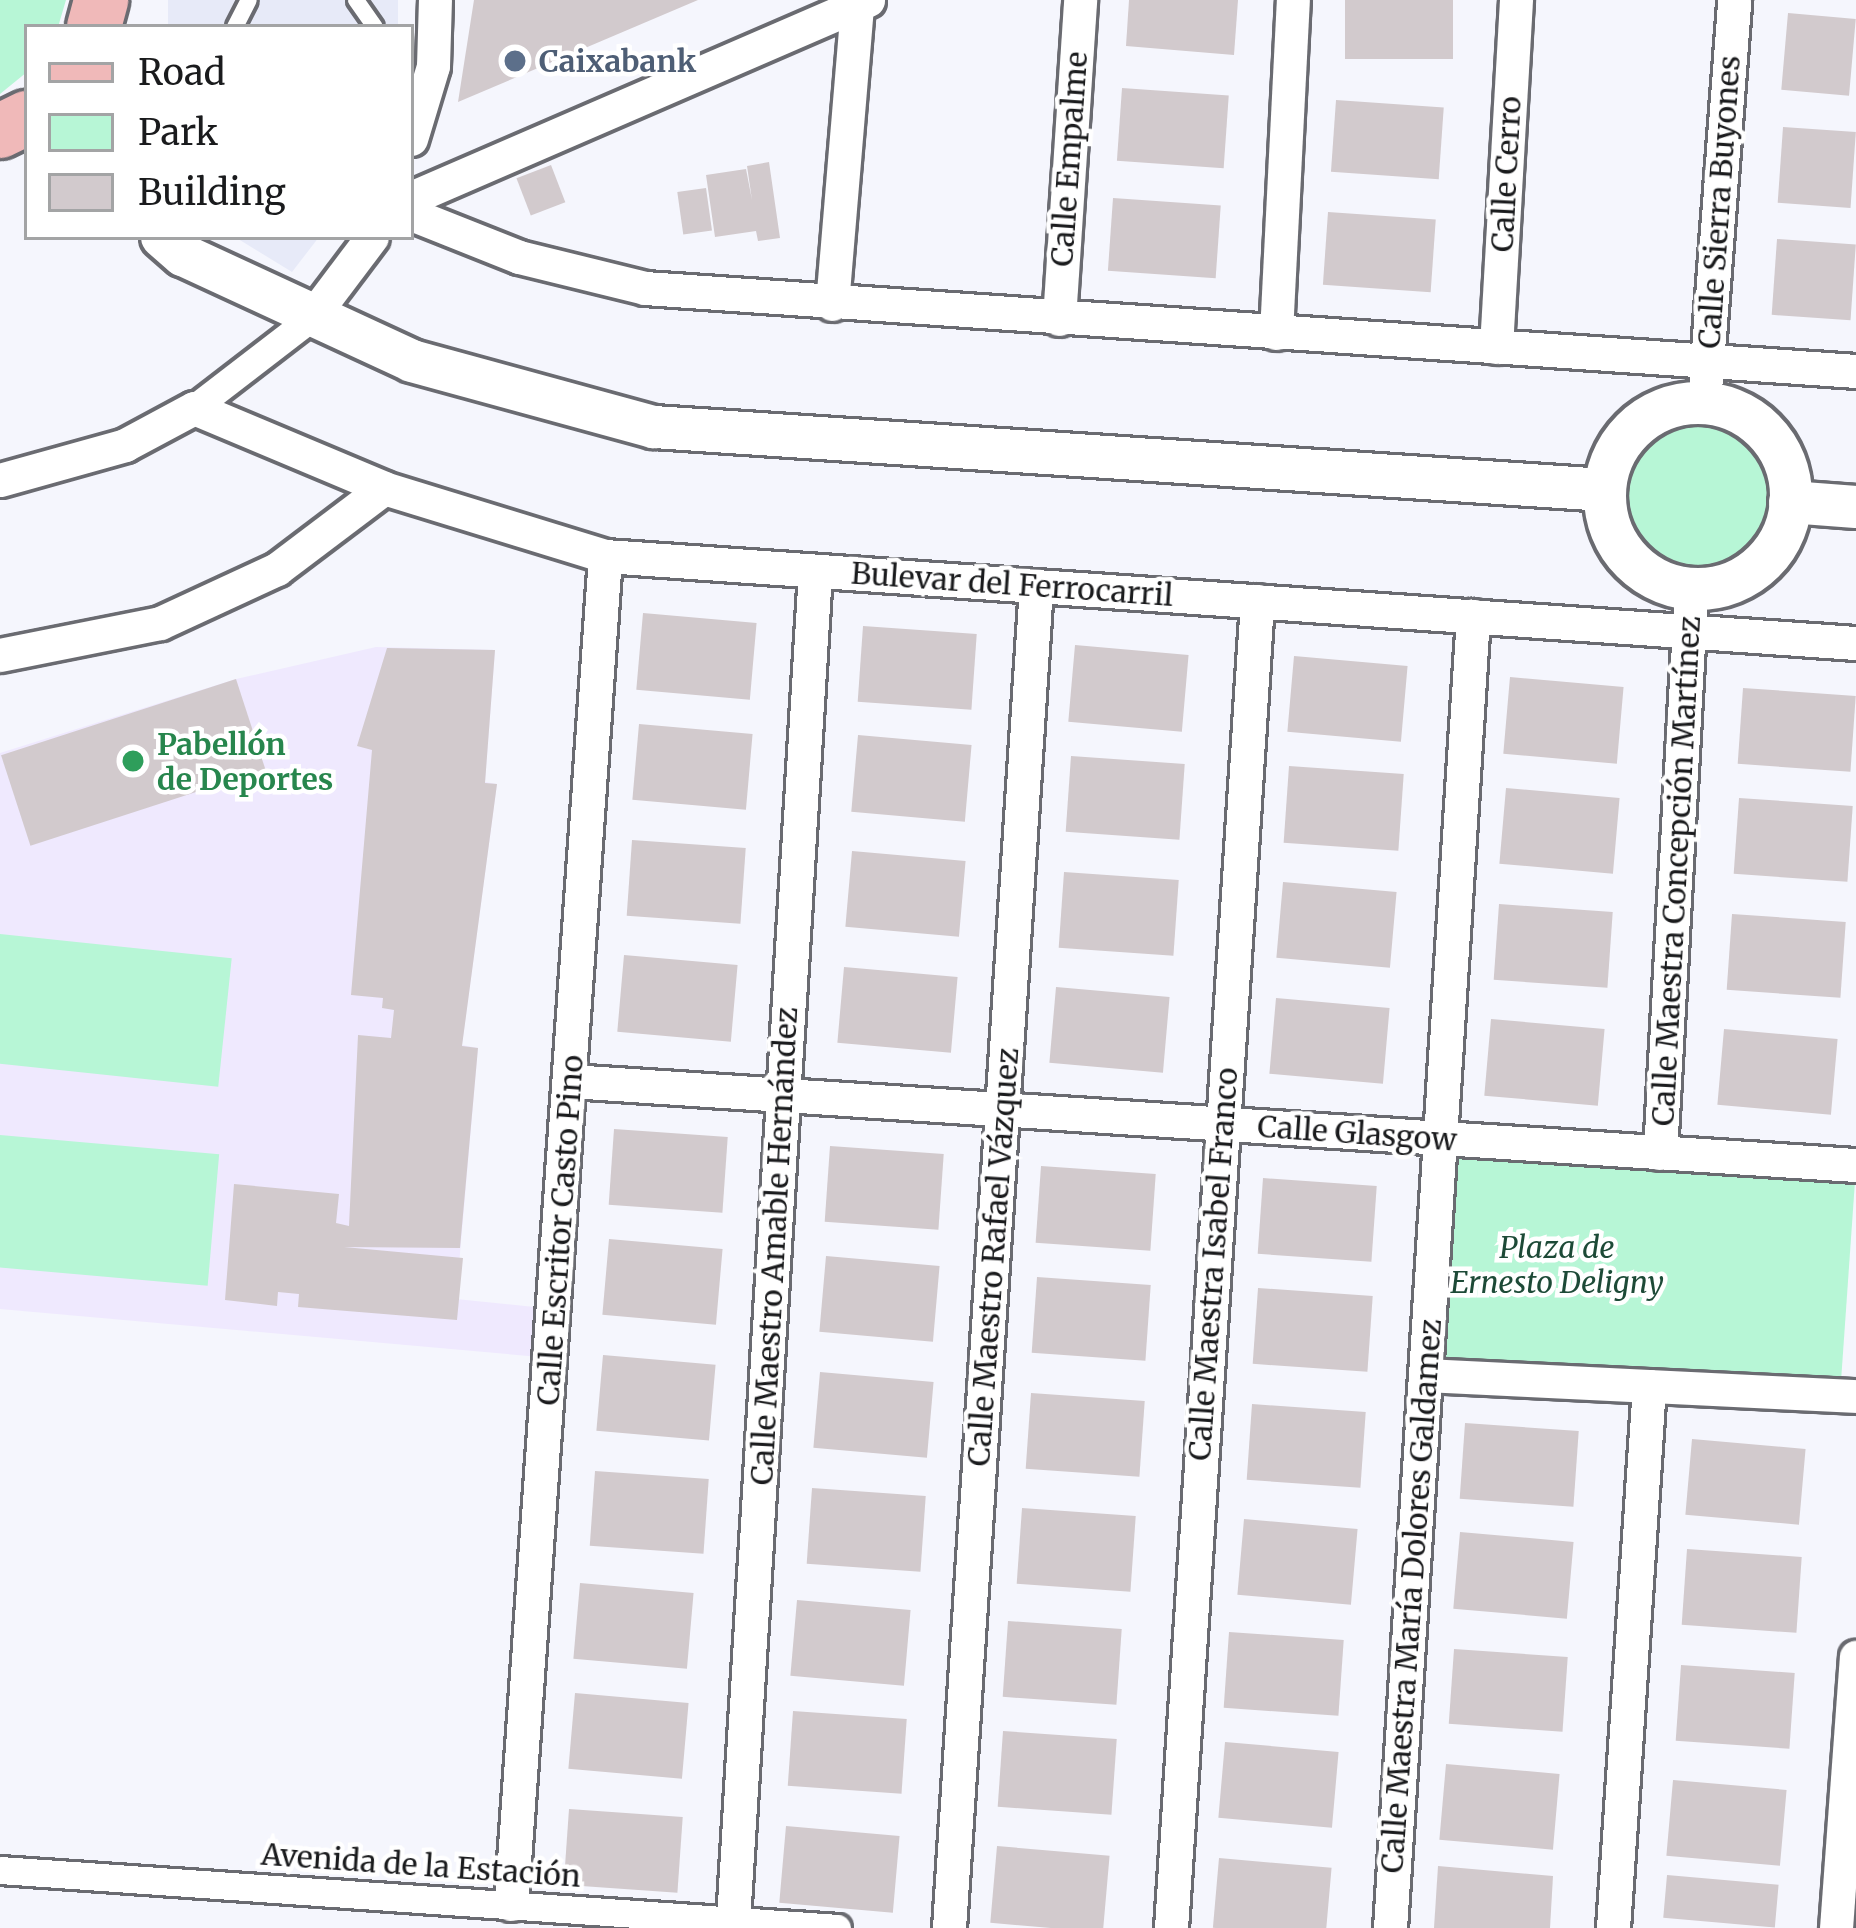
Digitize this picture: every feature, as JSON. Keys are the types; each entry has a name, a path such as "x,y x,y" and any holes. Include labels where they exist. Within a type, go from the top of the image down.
{"street":[{"path":"414,129 433,66 435,0"},
{"name":"Calle Empalme","path":"1058,319 1080,0"},
{"path":"1276,333 1293,0"},
{"name":"Calle Cerro","path":"1496,347 1516,0"},
{"name":"Calle Sierra Buyones","path":"1706,382 1733,0"},
{"path":"414,197 863,2 832,304"},
{"path":"414,215 519,257 645,288 1496,347 1706,382 1856,371"},
{"path":"166,240 183,255 311,318 412,361 654,428 1605,490"},
{"path":"0,480 125,445 194,408 311,318 370,240"},
{"path":"1706,382 1777,446 1790,502 1784,531 1758,566 1720,586 1690,610 1628,558 1614,537 1605,490 1618,448 1634,428 1706,382"},
{"name":"Bulevar del Ferrocarril","path":"194,408 384,488 605,556 1473,616 1690,610 1856,643"},
{"path":"0,655 160,623 278,569 384,488"},
{"path":"1790,502 1856,507"},
{"name":"Calle Escritor Casto Pino","path":"511,1904 605,556"},
{"name":"Calle Maestro Amable Hernández","path":"733,1920 815,571"},
{"name":"Calle Maestro Rafael Vázquez","path":"949,1928 1036,586"},
{"name":"Calle Maestra Isabel Franco","path":"1171,1928 1257,601"},
{"name":"Calle Maestra Concepción Martínez","path":"1660,1153 1690,610"},
{"name":"Calle Maestra María Dolores Galdamez","path":"1390,1928 1473,616"},
{"name":"Calle Glasgow","path":"571,1081 1856,1166"},
{"path":"1426,1375 1856,1396"},
{"path":"1613,1928 1648,1386"},
{"path":"1836,1928 1856,1658"},
{"name":"Avenida de la Estación","path":"0,1870 837,1928"}],"shaded area":[{"path":"168,0 398,0 398,24 168,24"},
{"path":"240,240 317,240 292,272"},
{"path":"376,647 495,650 485,782 497,784 462,1045 478,1048 456,1299 554,1309 551,1358 0,1309 0,753 236,679"}],"green space":[{"path":"0,0 66,0 59,24 24,24 24,74 0,94"},
{"path":"1698,416 1729,422 1755,439 1772,465 1778,496 1772,527 1755,553 1729,570 1698,576 1667,570 1641,553 1624,527 1618,496 1624,465 1641,439 1667,422"},
{"path":"0,934 232,958 218,1087 0,1064"},
{"path":"0,1135 219,1154 208,1286 0,1268"},
{"name":"Plaza de Ernesto Deligny","path":"1440,1138 1856,1167 1839,1404 1423,1374"}],"building":[{"path":"474,0 698,0 458,102"},
{"path":"1129,0 1238,0 1234,55 1126,46"},
{"path":"1345,0 1453,0 1453,59 1345,59"},
{"path":"1788,13 1856,19 1849,96 1781,90"},
{"path":"1122,88 1229,95 1224,168 1117,161"},
{"path":"1336,100 1444,108 1439,179 1331,172"},
{"path":"1783,127 1856,132 1851,208 1778,203"},
{"path":"769,162 780,238 758,241 756,231 715,237 706,175 746,169 752,200 747,166"},
{"path":"551,165 565,202 531,216 516,178"},
{"path":"706,188 712,231 683,235 677,192"},
{"path":"1113,198 1221,206 1216,278 1108,271"},
{"path":"1328,212 1436,220 1431,292 1323,285"},
{"path":"1777,239 1856,245 1851,320 1772,315"},
{"path":"643,613 757,623 750,700 636,690"},
{"path":"863,626 977,634 971,710 858,702"},
{"path":"1075,645 1189,655 1182,732 1068,722"},
{"path":"387,648 495,650 485,783 497,784 462,1046 478,1048 460,1248 344,1247 463,1258 457,1320 298,1307 299,1294 278,1292 277,1306 225,1300 234,1184 339,1194 336,1223 349,1226 358,1035 391,1038 394,1010 382,1008 383,998 351,995 372,750 357,746"},
{"path":"1294,656 1408,666 1401,742 1287,732"},
{"path":"1510,677 1624,687 1617,764 1503,754"},
{"name":"Pabellón de Deportes","path":"236,679 265,769 30,846 1,755"},
{"path":"1743,688 1856,696 1850,772 1738,764"},
{"path":"639,724 753,734 746,810 632,800"},
{"path":"858,735 972,745 965,822 851,812"},
{"path":"1071,756 1185,764 1179,840 1066,832"},
{"path":"1289,766 1404,774 1398,851 1284,843"},
{"path":"1506,788 1620,798 1613,874 1499,864"},
{"path":"1739,798 1853,806 1847,882 1734,874"},
{"path":"632,840 746,848 740,924 627,916"},
{"path":"852,851 966,861 959,937 845,927"},
{"path":"1064,872 1179,880 1173,956 1059,948"},
{"path":"1283,882 1397,892 1390,968 1276,958"},
{"path":"1499,904 1613,912 1607,988 1494,980"},
{"path":"1732,914 1846,922 1840,998 1727,990"},
{"path":"624,955 738,965 731,1042 617,1032"},
{"path":"844,967 958,977 951,1053 837,1043"},
{"path":"1056,987 1170,997 1163,1073 1049,1063"},
{"path":"1276,998 1390,1008 1383,1084 1269,1074"},
{"path":"1491,1019 1605,1029 1598,1106 1484,1096"},
{"path":"1724,1029 1838,1039 1831,1115 1717,1105"},
{"path":"614,1129 728,1137 722,1213 609,1205"},
{"path":"830,1146 944,1154 938,1230 825,1222"},
{"path":"1041,1166 1156,1174 1150,1251 1036,1243"},
{"path":"1263,1178 1377,1186 1371,1262 1258,1254"},
{"path":"609,1239 723,1249 716,1325 602,1315"},
{"path":"826,1256 940,1266 933,1342 819,1332"},
{"path":"1037,1277 1151,1285 1145,1361 1032,1353"},
{"path":"1258,1288 1373,1296 1367,1372 1253,1364"},
{"path":"603,1355 716,1365 709,1441 596,1431"},
{"path":"820,1372 934,1382 927,1458 813,1448"},
{"path":"1031,1393 1145,1401 1139,1477 1026,1469"},
{"path":"1252,1404 1366,1412 1360,1488 1247,1480"},
{"path":"1465,1423 1579,1431 1573,1507 1460,1499"},
{"path":"1692,1439 1806,1449 1799,1525 1685,1515"},
{"path":"595,1471 709,1479 703,1554 590,1546"},
{"path":"812,1488 926,1496 920,1572 807,1564"},
{"path":"1022,1508 1136,1516 1130,1592 1017,1584"},
{"path":"1244,1519 1358,1529 1351,1605 1237,1595"},
{"path":"1460,1532 1574,1542 1567,1619 1453,1609"},
{"path":"1687,1549 1802,1557 1796,1633 1682,1625"},
{"path":"580,1583 694,1593 687,1669 573,1659"},
{"path":"797,1600 911,1610 904,1686 790,1676"},
{"path":"1008,1621 1122,1629 1116,1705 1003,1697"},
{"path":"1229,1632 1344,1640 1338,1716 1224,1708"},
{"path":"1454,1649 1568,1657 1562,1732 1449,1724"},
{"path":"1681,1665 1795,1673 1789,1749 1676,1741"},
{"path":"575,1693 689,1703 682,1779 568,1769"},
{"path":"793,1711 907,1719 901,1794 788,1786"},
{"path":"1003,1731 1117,1739 1111,1815 998,1807"},
{"path":"1225,1742 1339,1752 1332,1828 1218,1818"},
{"path":"1446,1764 1560,1774 1553,1850 1439,1840"},
{"path":"1673,1780 1787,1790 1780,1866 1666,1856"},
{"path":"569,1809 683,1817 677,1893 564,1885"},
{"path":"786,1826 900,1836 893,1913 779,1903"},
{"path":"997,1846 1110,1856 1103,1928 990,1923"},
{"path":"1219,1858 1332,1868 1326,1928 1213,1928"},
{"path":"1438,1866 1553,1876 1550,1928 1434,1928"},
{"path":"1667,1875 1779,1885 1775,1928 1663,1918"}],"place":[{"name":"Caixabank","path":"515,61"},
{"name":"Pabellón de Deportes","path":"133,761"}]}
